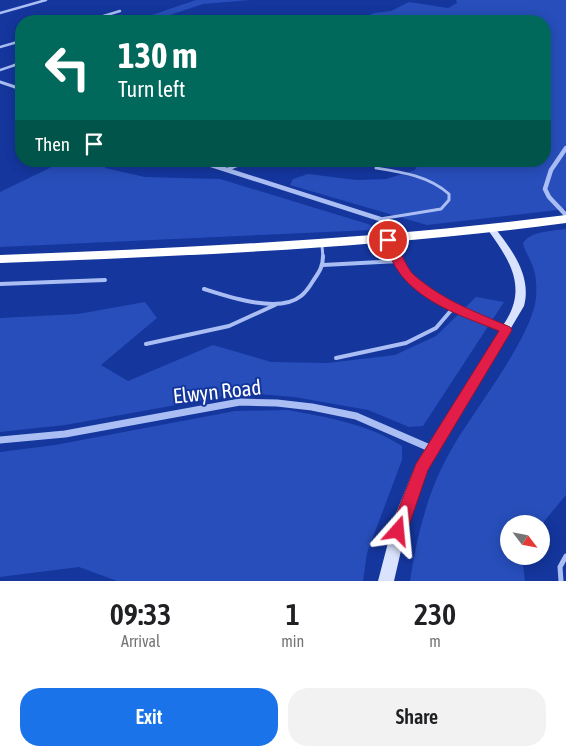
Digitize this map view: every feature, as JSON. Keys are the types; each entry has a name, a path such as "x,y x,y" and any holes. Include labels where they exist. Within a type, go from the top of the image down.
{"highway":[{"path":"0,259 322,245 492,230 566,219"}],"main road":[{"path":"386,581 402,516 421,468 506,330 520,301 520,283 514,262 505,246 492,230"}],"street":[{"path":"0,13 46,0"},
{"path":"107,15 120,11"},
{"path":"0,47 15,43"},
{"path":"0,82 15,88"},
{"path":"566,148 546,181 544,188 566,215"},
{"path":"217,167 380,218 388,225 390,240"},
{"name":"Elwyn Road","path":"0,440 65,434 240,402 277,403 312,407 356,416 432,449"}],"lane":[{"path":"0,70 15,65"},
{"path":"226,170 233,167"},
{"path":"376,168 423,179 445,189 449,194 449,200 441,209 380,218"},
{"path":"390,240 405,273 428,294 506,330"},
{"path":"146,344 229,326 276,305 299,298 324,265 322,245"},
{"path":"324,265 399,261"},
{"path":"0,284 105,280"},
{"path":"204,289 224,295 276,305"},
{"path":"336,358 406,343 436,328 454,307"},
{"path":"561,581 560,567 566,556"}],"shaded area":[{"path":"196,0 250,0 203,4 170,15 152,15"},
{"path":"456,0 566,0 566,209 427,225 290,185 293,179 308,174 357,180 386,179 415,170 417,167 551,167 551,15 370,15 391,11 409,2 448,8 457,3"},
{"path":"52,167 105,167 145,177 220,179 371,225 371,230 0,247 0,192"},
{"path":"566,229 566,495 549,515 500,515 500,565 523,565 525,581 410,581 420,528 431,494 445,461 463,430 502,372 525,332 532,313 536,297 536,278 523,243 531,236 548,231"},
{"path":"476,297 504,302 423,426 409,427 368,410 294,397 243,393 65,425 0,432 0,318 78,314 145,302 157,318 101,365 128,381 213,345 271,362 327,363 395,355 436,336"},
{"path":"287,410 347,422 389,438 402,446 402,460 367,553 363,581 117,581 79,567 0,577 0,452 55,445 235,411"}],"route":[{"path":"388,240 405,273 428,294 445,304 506,330 421,468 398,531"}]}
